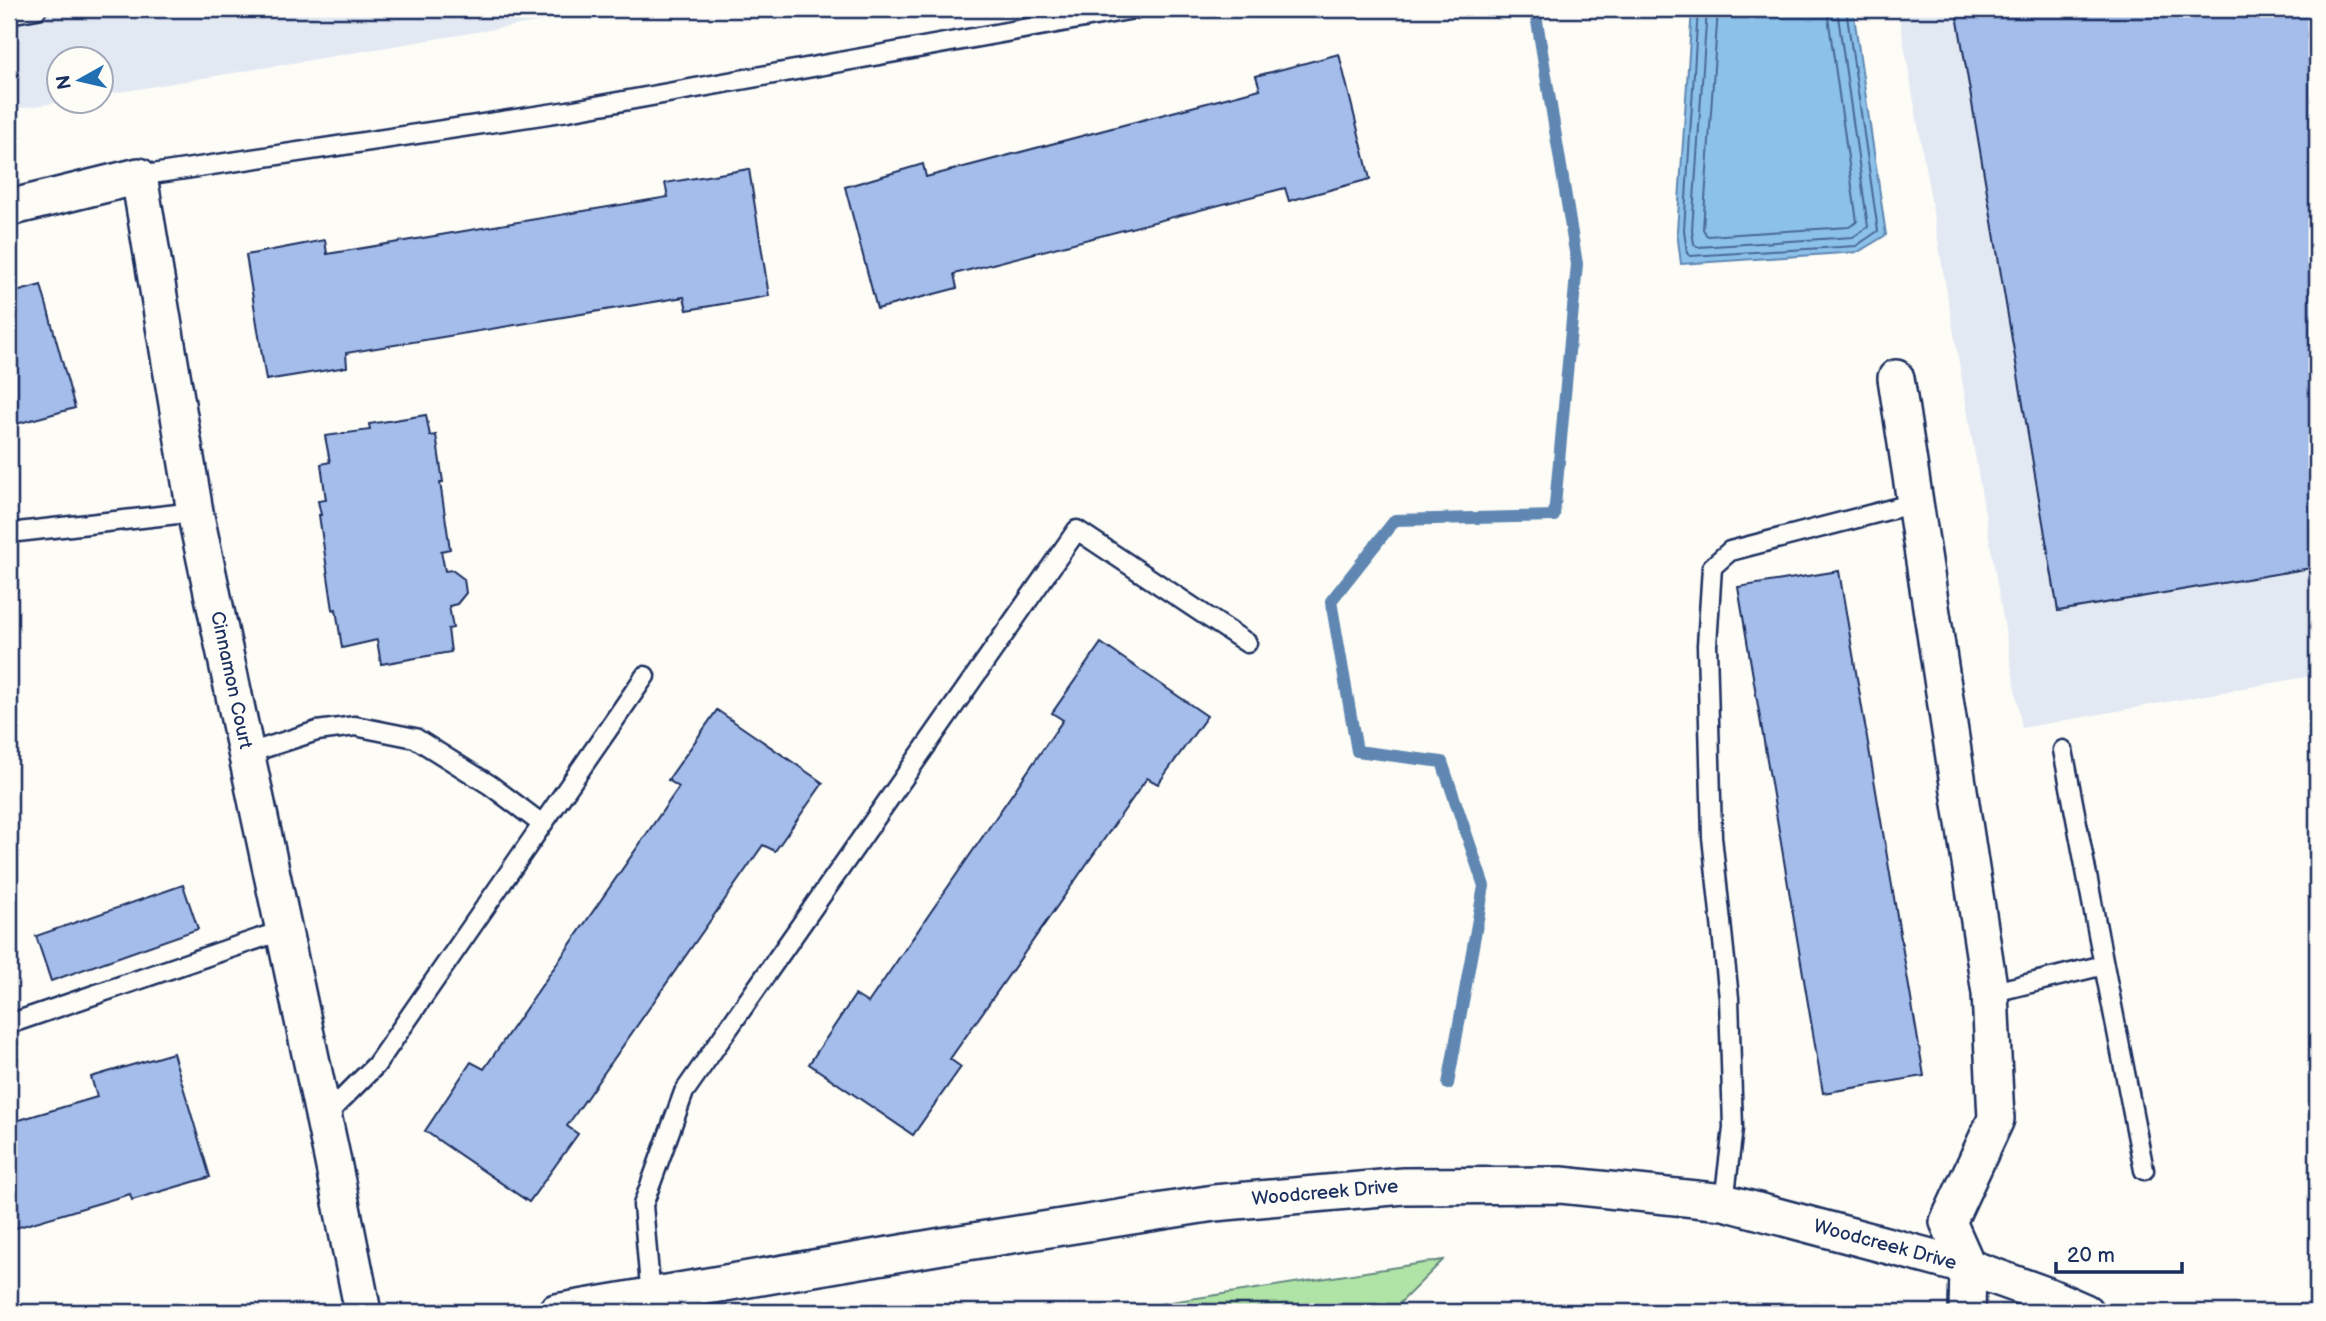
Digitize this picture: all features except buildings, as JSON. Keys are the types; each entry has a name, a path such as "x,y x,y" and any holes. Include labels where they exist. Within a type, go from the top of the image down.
{"street":[{"path":"9,208 139,176"},
{"name":"Cinnamon Court","path":"139,176 195,512 363,1312"},
{"path":"1896,377 1990,993 1996,1119 1948,1222 1968,1267 1967,1312"},
{"name":"Woodcreek Drive","path":"556,1312 1214,1203 1404,1186 1561,1185 1724,1202 1968,1267 2085,1312"}],"lane":[{"path":"139,176 568,111 1134,9"},
{"path":"1724,1202 1733,1128 1728,998 1712,837 1707,645 1712,567 1730,551 1915,503"},
{"path":"9,533 195,512"},
{"path":"652,1297 643,1205 684,1092 1077,530 1247,643"},
{"path":"324,1117 376,1065 645,676"},
{"path":"246,754 317,731 355,726 415,738 490,785 542,824"},
{"path":"2063,750 2144,1170"},
{"path":"9,1024 284,930"},
{"path":"1990,993 2104,965"}],"shaded area":[{"path":"9,9 608,9 116,93 116,46 46,46 46,104 9,110"},
{"path":"1898,9 2317,9 2317,675 2022,728"}],"green space":[{"path":"1443,1260 1391,1312 1106,1312"}],"water":[{"path":"1692,9 1853,9 1886,235 1858,252 1681,264 1677,231"}],"waterway":[{"path":"1448,1084 1484,886 1442,762 1357,751 1331,601 1395,520 1554,516 1577,264 1535,9"},
{"path":"1308,1312 1313,1309"}]}
